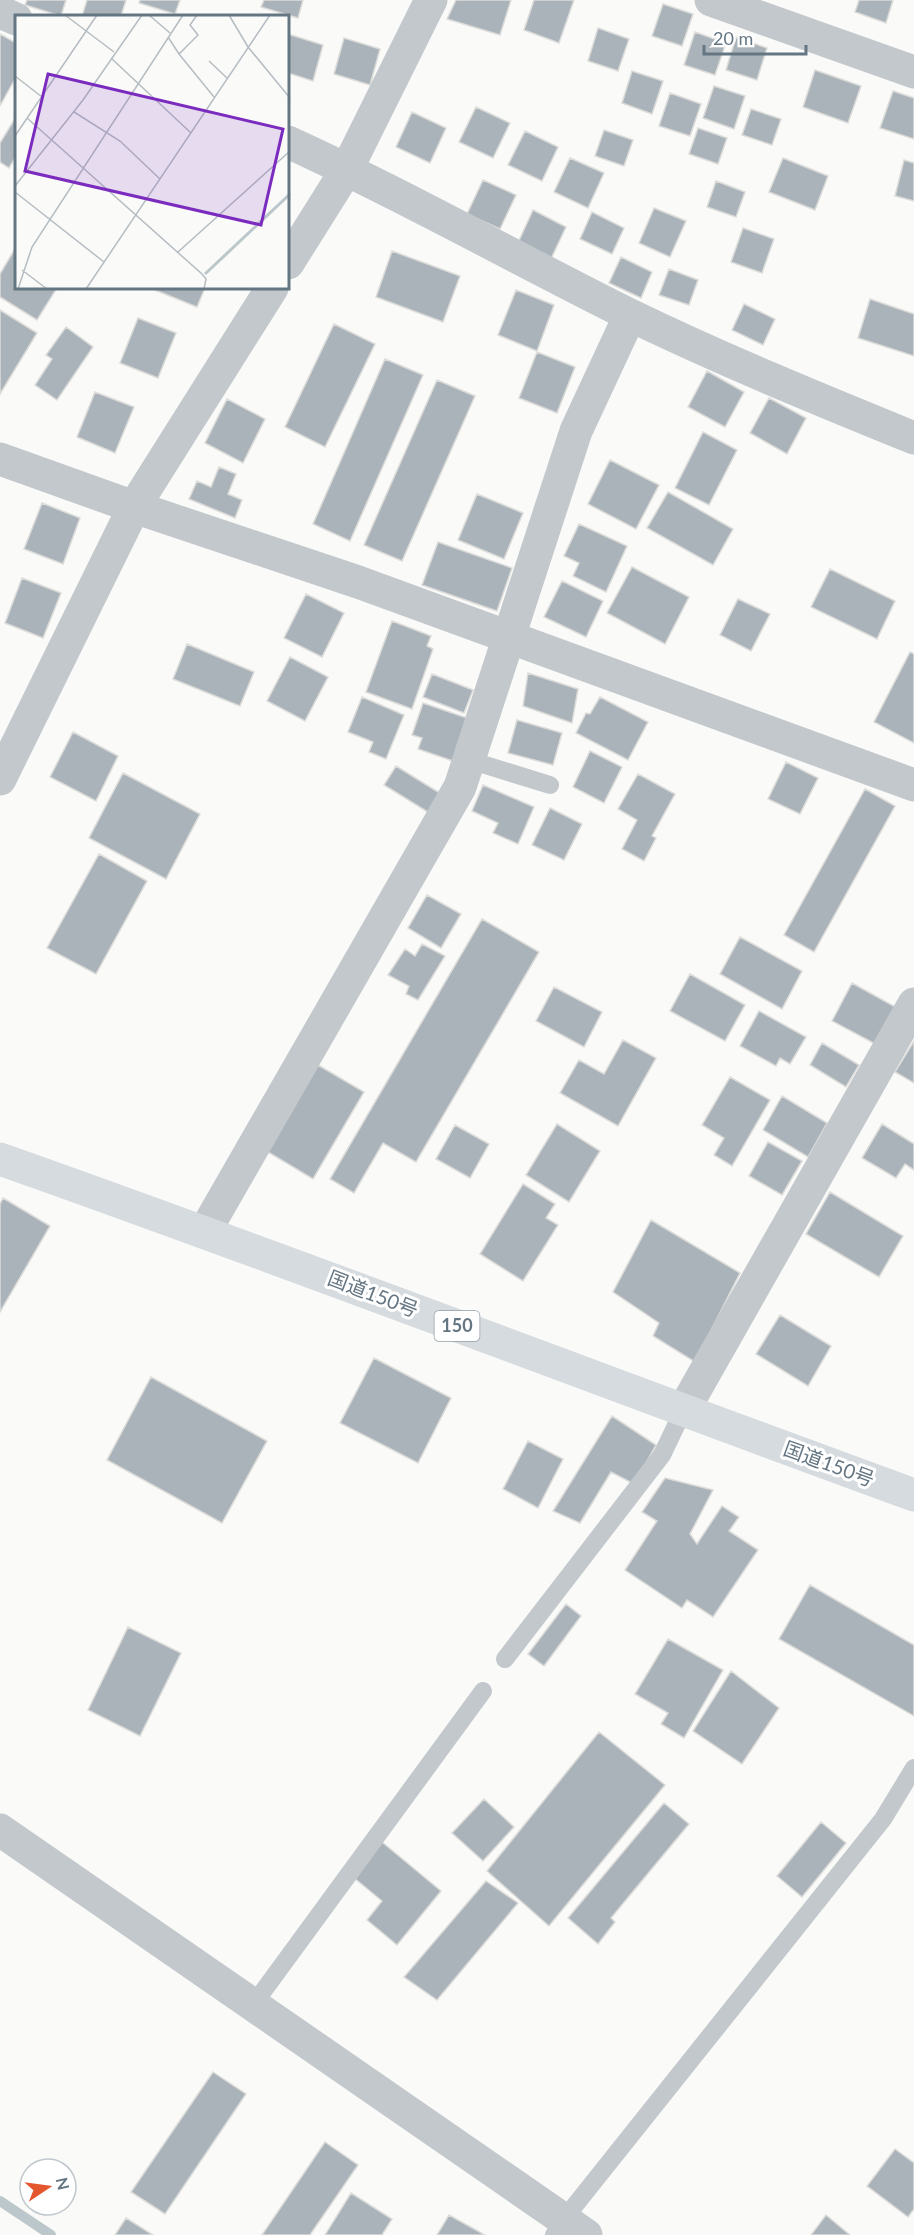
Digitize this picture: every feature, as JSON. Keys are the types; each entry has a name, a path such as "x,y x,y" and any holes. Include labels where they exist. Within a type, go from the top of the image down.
{"highway":[{"name":"国道150号","path":"0,1159 205,1231 682,1411 914,1495"}],"street":[{"path":"290,260 347,169 430,0"},
{"path":"711,0 914,72"},
{"path":"0,12 15,19"},
{"path":"290,143 347,169 630,315 759,375 914,438"},
{"path":"0,779 134,507 271,290"},
{"path":"205,1231 460,787 576,431 630,315"},
{"path":"0,459 134,507 358,582 914,785"},
{"path":"682,1411 914,1004"},
{"path":"0,1830 253,2005 568,2230"}],"lane":[{"path":"469,759 550,785"},
{"path":"505,1659 662,1455 682,1411"},
{"path":"253,2005 483,1691"},
{"path":"568,2230 883,1819 914,1768"}],"building":[{"path":"27,0 66,0 61,15 25,5"},
{"path":"87,0 126,0 121,15 82,15"},
{"path":"140,0 180,0 175,14 139,3"},
{"path":"264,0 303,0 298,18 261,7"},
{"path":"456,0 511,0 500,35 447,19"},
{"path":"534,0 574,0 559,43 524,30"},
{"path":"859,0 893,0 886,23 855,12"},
{"path":"663,4 693,14 682,46 652,36"},
{"path":"598,28 629,39 618,71 588,61"},
{"path":"695,32 726,43 715,75 684,65"},
{"path":"0,34 15,42 15,79 0,106"},
{"path":"290,35 323,45 313,81 290,74"},
{"path":"736,37 767,48 757,80 726,70"},
{"path":"344,38 380,49 370,85 334,74"},
{"path":"815,70 861,86 848,123 803,107"},
{"path":"632,71 663,81 652,114 622,103"},
{"path":"714,86 745,96 734,129 703,118"},
{"path":"893,91 914,98 914,139 880,128"},
{"path":"670,93 701,104 690,136 659,126"},
{"path":"476,107 510,123 493,158 459,142"},
{"path":"751,109 781,119 772,145 742,135"},
{"path":"412,112 446,128 430,163 396,147"},
{"path":"15,119 15,158 9,168 0,162 0,143"},
{"path":"698,128 727,138 718,164 689,154"},
{"path":"604,130 633,140 624,166 595,156"},
{"path":"525,131 558,147 542,181 508,165"},
{"path":"570,158 604,173 588,208 554,192"},
{"path":"783,158 828,176 815,210 769,192"},
{"path":"904,160 914,163 914,201 895,196"},
{"path":"483,180 516,195 500,229 467,214"},
{"path":"716,181 745,192 736,217 707,207"},
{"path":"654,208 686,221 670,257 639,243"},
{"path":"533,210 566,227 550,261 517,245"},
{"path":"592,212 624,228 612,254 580,239"},
{"path":"743,228 774,239 762,273 731,262"},
{"path":"15,249 15,290 56,290 37,320 0,297 0,274"},
{"path":"392,251 460,276 443,322 376,297"},
{"path":"621,257 652,272 641,298 609,283"},
{"path":"669,269 698,280 689,305 659,295"},
{"path":"155,290 204,290 197,307"},
{"path":"516,290 554,305 537,351 498,335"},
{"path":"870,299 914,314 914,356 858,338"},
{"path":"744,304 775,319 763,345 732,330"},
{"path":"0,310 37,333 0,394"},
{"path":"138,318 176,333 158,378 120,363"},
{"path":"334,324 375,344 325,447 285,427"},
{"path":"66,327 93,347 57,400 35,385 52,359 46,355"},
{"path":"537,352 575,367 557,413 519,398"},
{"path":"385,359 423,375 350,541 313,524"},
{"path":"707,371 744,392 725,427 688,407"},
{"path":"437,380 475,396 402,561 364,545"},
{"path":"95,392 134,407 115,453 77,437"},
{"path":"769,398 806,418 787,454 750,433"},
{"path":"227,399 265,419 243,463 205,443"},
{"path":"703,432 737,450 709,505 675,488"},
{"path":"610,460 659,485 636,529 588,504"},
{"path":"219,467 236,474 228,494 242,500 235,518 189,499 197,481 211,487"},
{"path":"668,492 733,529 713,565 647,528"},
{"path":"477,494 523,513 504,559 458,540"},
{"path":"42,503 80,518 63,564 24,549"},
{"path":"579,524 627,546 606,592 573,576 579,563 564,556"},
{"path":"438,542 512,568 497,611 422,585"},
{"path":"632,567 689,597 665,644 607,613"},
{"path":"830,569 895,601 877,639 811,607"},
{"path":"22,578 61,593 43,638 5,623"},
{"path":"562,581 603,601 586,637 544,617"},
{"path":"306,594 344,613 322,657 284,638"},
{"path":"738,599 770,614 751,651 720,635"},
{"path":"392,621 431,636 427,646 433,649 412,709 366,692"},
{"path":"187,644 254,672 240,706 173,679"},
{"path":"910,652 914,654 914,743 874,722"},
{"path":"290,657 328,677 305,721 267,701"},
{"path":"528,673 578,689 572,723 523,706"},
{"path":"432,674 473,690 464,713 423,697"},
{"path":"362,697 404,715 386,759 369,752 373,742 348,732"},
{"path":"600,697 648,722 628,760 576,733 586,713 590,714"},
{"path":"423,703 467,718 453,761 418,749 422,738 412,735"},
{"path":"517,720 562,733 553,765 508,753"},
{"path":"73,732 118,756 96,801 50,777"},
{"path":"590,751 622,767 604,803 573,787"},
{"path":"786,762 818,778 800,814 768,799"},
{"path":"396,766 443,795 431,814 384,785"},
{"path":"123,773 200,814 166,879 89,838"},
{"path":"638,774 675,794 652,836 656,838 644,861 622,849 637,820 618,809"},
{"path":"483,785 534,807 518,844 493,833 498,823 472,811"},
{"path":"865,789 895,806 814,952 784,935"},
{"path":"550,808 582,824 564,860 532,845"},
{"path":"99,854 147,881 96,974 47,948"},
{"path":"427,895 461,914 441,948 408,928"},
{"path":"482,919 539,952 416,1162 383,1143 354,1193 330,1179"},
{"path":"740,937 802,971 782,1009 720,974"},
{"path":"422,944 445,956 418,1000 406,994 409,986 388,975 405,949 415,956"},
{"path":"690,974 745,1005 725,1041 670,1011"},
{"path":"852,983 899,1009 879,1046 832,1021"},
{"path":"554,987 602,1012 584,1047 536,1021"},
{"path":"759,1011 806,1037 790,1064 780,1058 776,1066 740,1046"},
{"path":"623,1040 656,1058 618,1126 560,1093 579,1060 604,1074"},
{"path":"914,1041 914,1083 895,1072"},
{"path":"822,1043 859,1065 846,1087 810,1065"},
{"path":"318,1065 364,1092 313,1179 268,1152"},
{"path":"730,1077 770,1100 732,1166 714,1155 724,1138 702,1125"},
{"path":"782,1096 827,1123 808,1157 763,1130"},
{"path":"557,1124 600,1151 569,1202 526,1175"},
{"path":"882,1124 914,1144 914,1170 905,1164 896,1178 862,1158"},
{"path":"455,1125 489,1144 470,1178 436,1159"},
{"path":"768,1142 802,1161 782,1195 749,1176"},
{"path":"523,1184 555,1204 546,1218 558,1225 523,1281 480,1254"},
{"path":"830,1192 903,1236 879,1277 806,1234"},
{"path":"3,1198 50,1226 0,1312 0,1204"},
{"path":"651,1220 740,1273 695,1362 653,1336 659,1323 613,1292"},
{"path":"780,1315 831,1346 808,1386 756,1354"},
{"path":"374,1358 451,1398 418,1463 340,1423"},
{"path":"151,1377 267,1441 222,1523 107,1460"},
{"path":"612,1416 656,1445 634,1484 611,1472 580,1523 553,1511"},
{"path":"528,1441 563,1459 538,1508 503,1489"},
{"path":"665,1478 713,1490 690,1534 697,1544 722,1506 739,1517 729,1531 758,1550 713,1617 687,1600 682,1608 625,1570 657,1521 642,1512"},
{"path":"810,1585 914,1645 914,1716 779,1639"},
{"path":"566,1604 581,1616 544,1666 528,1654"},
{"path":"128,1627 181,1653 140,1736 88,1710"},
{"path":"668,1639 723,1670 684,1738 661,1724 668,1713 635,1694"},
{"path":"731,1671 779,1708 742,1764 693,1731"},
{"path":"599,1732 665,1785 549,1926 487,1871"},
{"path":"484,1799 514,1827 483,1861 452,1833"},
{"path":"664,1803 689,1824 611,1918 615,1922 598,1944 568,1918"},
{"path":"821,1822 846,1843 802,1897 777,1876"},
{"path":"382,1842 441,1891 397,1945 367,1920 382,1901 353,1877"},
{"path":"486,1881 518,1903 437,2000 404,1977"},
{"path":"213,2072 246,2094 165,2214 131,2192"},
{"path":"325,2142 358,2165 310,2235 262,2235"},
{"path":"895,2149 914,2163 914,2209 908,2217 867,2186"},
{"path":"351,2193 392,2219 382,2235 325,2235"},
{"path":"449,2215 485,2235 437,2235"},
{"path":"826,2215 850,2235 811,2235"},
{"path":"126,2218 153,2235 115,2235"}],"waterway":[{"path":"0,2201 51,2235"}]}
